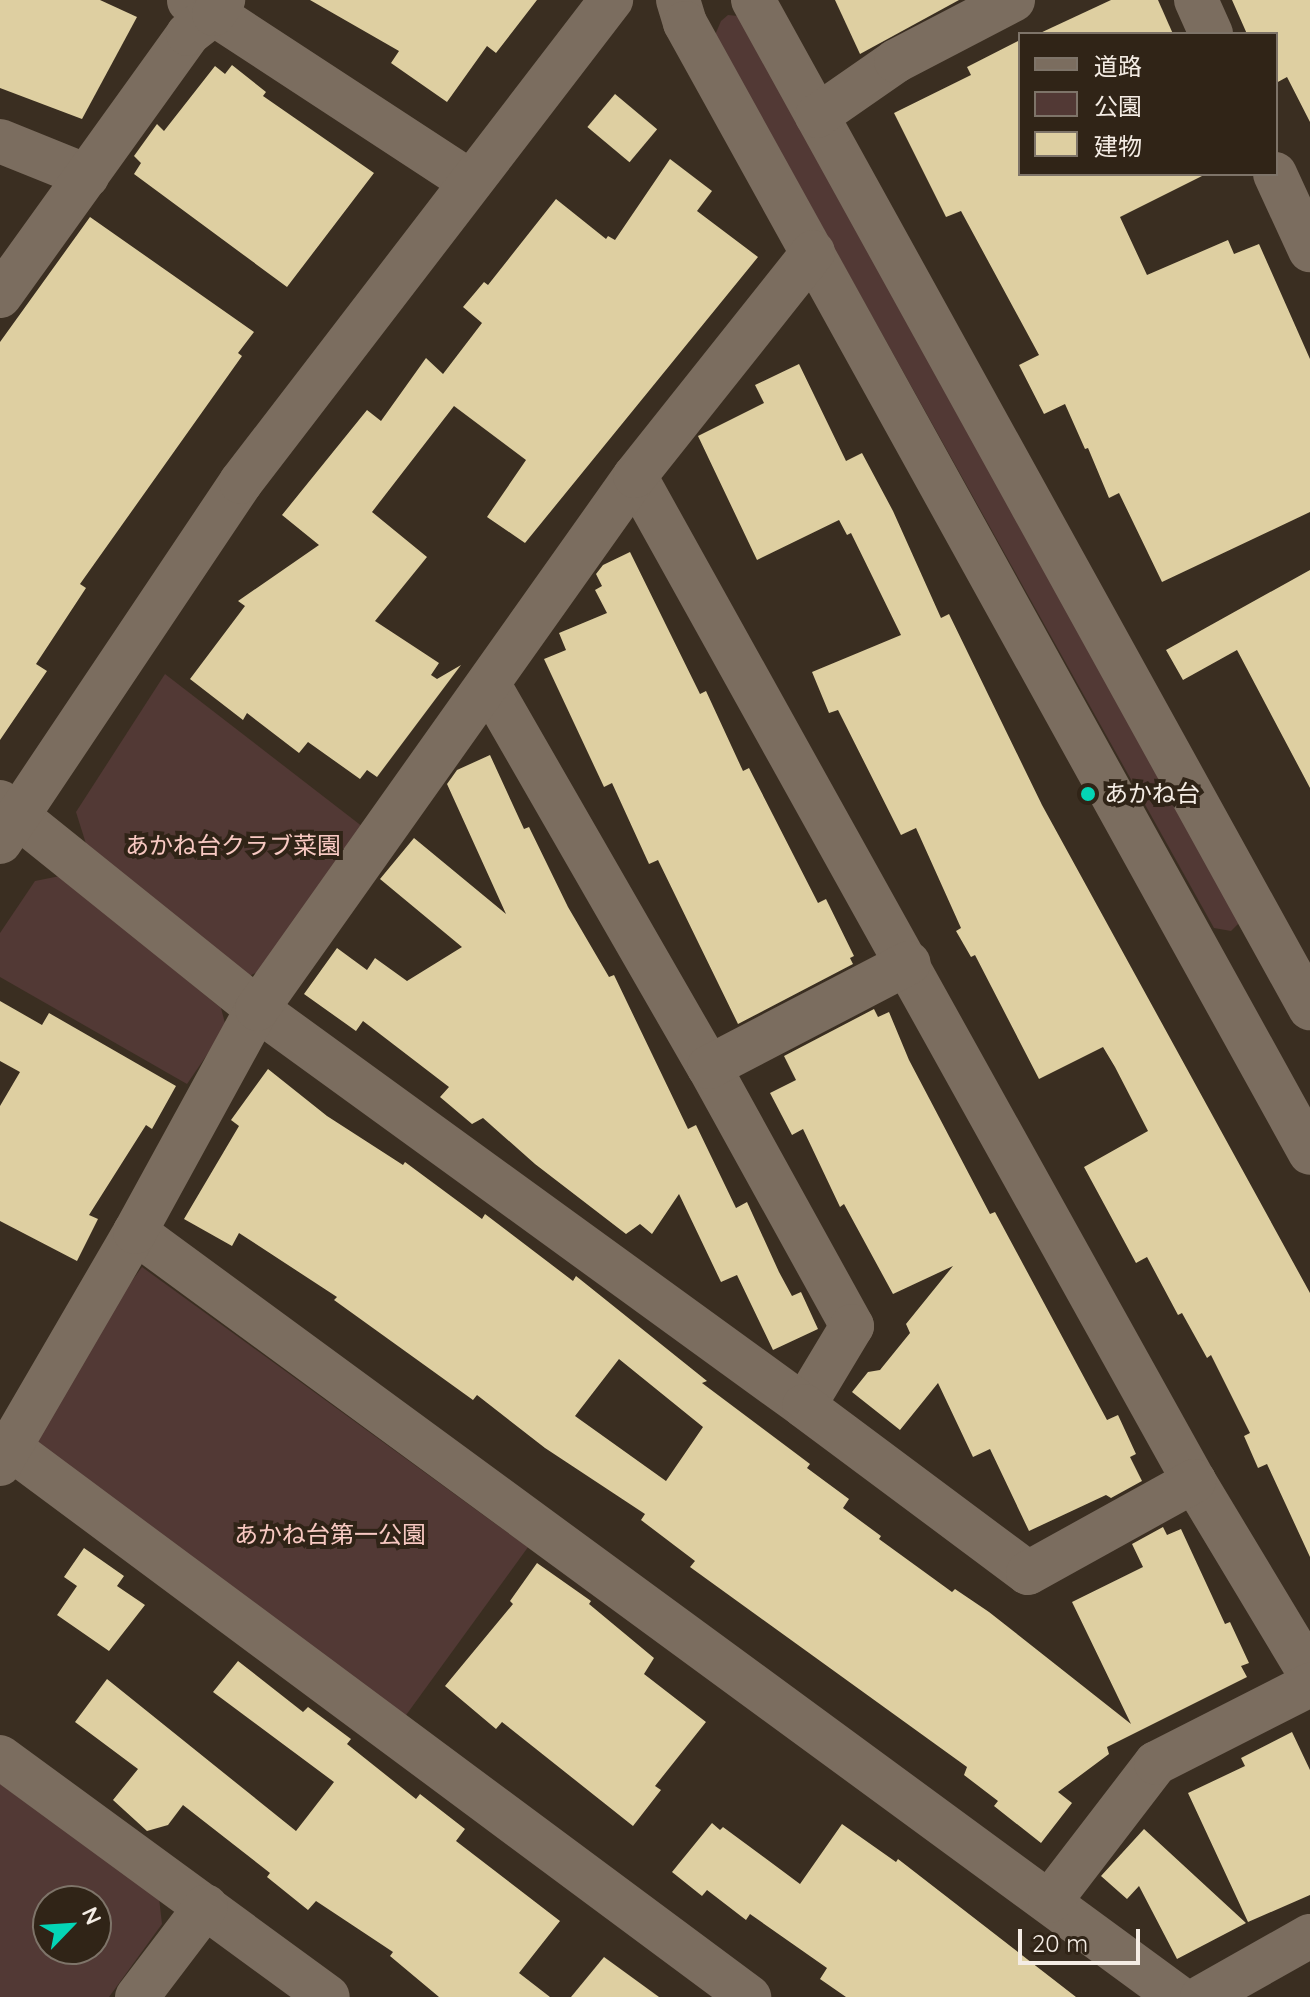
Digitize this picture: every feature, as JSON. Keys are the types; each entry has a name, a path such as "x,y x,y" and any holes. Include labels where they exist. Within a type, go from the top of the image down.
{"street":[{"path":"611,0 469,181 241,482 5,819 257,1009 804,1406 1028,1573 1194,1481"},
{"path":"678,0 685,23 1310,1153"},
{"path":"753,0 1304,984 1232,1011"},
{"path":"817,116 896,61 1013,0"},
{"path":"1196,0 1210,32"},
{"path":"0,296 208,5 469,181"},
{"path":"0,141 87,176"},
{"path":"1276,176 1310,250"},
{"path":"749,1997 5,1456 135,1232 257,1009 635,476 813,252"},
{"path":"635,476 909,963 1194,1481 1310,1674"},
{"path":"489,685 709,1067 852,1326 804,1406"},
{"path":"709,1067 909,963"},
{"path":"135,1232 1178,1997"},
{"path":"1050,1901 1156,1763 1310,1685"},
{"path":"0,1757 328,1997"},
{"path":"137,1997 206,1906"},
{"path":"1202,1997 1310,1936"}],"green space":[{"path":"728,15 738,16 1239,923 1231,931 1214,928 715,35 721,21"},
{"name":"あかね台クラブ菜園","path":"165,674 363,827 264,969 243,979 87,847 76,812"},
{"path":"60,876 221,1008 226,1027 187,1084 0,977 0,933 35,881"},
{"name":"あかね台第一公園","path":"142,1267 528,1547 405,1716 19,1436"},
{"path":"0,1784 159,1898 162,1924 109,1997 0,1997"}],"building":[{"path":"0,0 100,0 137,17 82,119 0,88"},
{"path":"310,0 537,0 496,53 487,46 447,102 391,63 399,51"},
{"path":"835,0 959,0 860,54"},
{"path":"1111,0 1158,0 1172,32 1042,32"},
{"path":"1232,0 1310,0 1310,122 1287,77 1278,82 1278,32 1246,32"},
{"path":"1018,41 1018,176 1202,176 1120,217 1147,275 1228,240 1234,254 1259,244 1310,359 1310,512 1162,582 1119,493 1109,498 1065,404 1044,414 1019,365 1039,355 961,211 946,217 894,113 971,75 967,67"},
{"path":"232,65 266,92 263,96 374,173 287,287 134,174 141,163 134,156 157,124 164,131 215,66 225,74"},
{"path":"615,94 657,129 629,162 587,127"},
{"path":"670,159 712,191 697,211 758,257 525,543 487,517 526,460 454,406 372,512 427,557 375,621 439,663 431,675 437,679 461,665 377,777 367,770 360,779 308,742 299,753 247,713 243,720 190,679 245,606 238,601 319,545 282,515 367,410 381,421 426,358 443,374 482,323 463,307 484,282 488,285 556,199 606,239 608,236 615,240"},
{"path":"90,217 254,332 238,353 242,356 80,584 86,588 36,664 47,671 0,740 0,342"},
{"path":"799,364 846,461 862,453 893,511 941,618 949,614 1042,805 1310,1293 1310,1557 1267,1464 1258,1468 1244,1436 1250,1433 1211,1355 1207,1358 1182,1313 1178,1315 1147,1257 1136,1263 1084,1167 1148,1131 1115,1067 1103,1047 1039,1079 975,955 971,957 956,931 961,928 916,828 901,835 838,710 829,713 812,672 901,635 851,533 847,535 839,520 757,560 698,436 764,403 755,385"},
{"path":"630,552 700,694 706,691 743,771 749,768 818,903 826,899 854,956 850,958 853,964 738,1024 658,860 649,864 612,783 604,787 544,659 566,650 559,633 607,613 595,590 602,586 596,574 603,565"},
{"path":"1310,570 1310,788 1237,650 1183,680 1166,650"},
{"path":"490,755 524,829 529,827 568,907 609,977 614,975 688,1129 696,1125 736,1208 747,1202 792,1296 801,1292 818,1329 773,1350 737,1275 721,1282 679,1194 652,1234 640,1224 626,1234 535,1164 483,1118 472,1124 440,1097 449,1087 363,1021 356,1031 304,994 337,948 367,970 375,958 407,981 462,947 380,879 414,838 506,914 447,784 457,770"},
{"path":"0,1001 42,1025 49,1013 176,1086 152,1129 146,1125 89,1215 98,1219 77,1261 0,1221 0,1106 20,1072 0,1061"},
{"path":"874,1009 878,1017 889,1012 909,1060 990,1214 995,1212 1107,1420 1118,1415 1136,1454 1130,1457 1142,1481 1111,1498 1106,1495 1029,1531 990,1449 973,1457 938,1383 900,1430 852,1392 868,1372 880,1370 910,1333 906,1324 953,1266 893,1294 844,1204 840,1207 803,1129 792,1135 770,1093 796,1080 784,1056"},
{"path":"268,1069 327,1116 403,1165 405,1162 482,1219 485,1214 573,1281 576,1276 707,1381 702,1383 810,1464 807,1468 849,1499 843,1508 881,1536 879,1539 952,1592 955,1589 989,1612 1131,1724 1072,1602 1143,1567 1132,1544 1163,1527 1167,1535 1181,1529 1225,1624 1230,1622 1249,1663 1241,1666 1247,1677 1107,1747 1109,1754 1058,1792 1072,1803 1041,1843 994,1806 998,1801 964,1775 967,1767 690,1567 695,1561 641,1520 645,1514 545,1448 477,1395 473,1400 334,1300 337,1297 239,1233 232,1246 184,1219 239,1126 231,1120","holes":["619,1359 703,1427 666,1481 575,1416"]},
{"path":"84,1548 124,1576 117,1586 145,1605 109,1651 57,1615 77,1586 64,1577"},
{"path":"537,1563 591,1601 589,1604 654,1658 644,1674 706,1722 655,1786 661,1790 633,1826 502,1722 496,1729 445,1686 513,1604 510,1601"},
{"path":"238,1661 303,1712 308,1707 351,1739 347,1744 416,1799 420,1794 465,1829 456,1841 560,1921 519,1973 550,1997 439,1997 390,1956 393,1952 316,1901 308,1910 267,1877 270,1873 183,1805 168,1825 147,1831 113,1800 138,1769 75,1722 107,1679 296,1831 334,1782 213,1692"},
{"path":"1292,1732 1310,1770 1310,1895 1248,1922 1188,1793 1245,1766 1241,1758"},
{"path":"712,1823 720,1830 723,1827 800,1884 842,1824 896,1862 898,1859 1076,1997 846,1997 820,1979 827,1968 750,1914 746,1920 707,1890 702,1896 672,1872"},
{"path":"1144,1829 1246,1923 1177,1959 1139,1886 1127,1899 1101,1876"},
{"path":"604,1957 659,1997 571,1997"}],"place":[{"name":"あかね台","path":"1088,794"}]}
